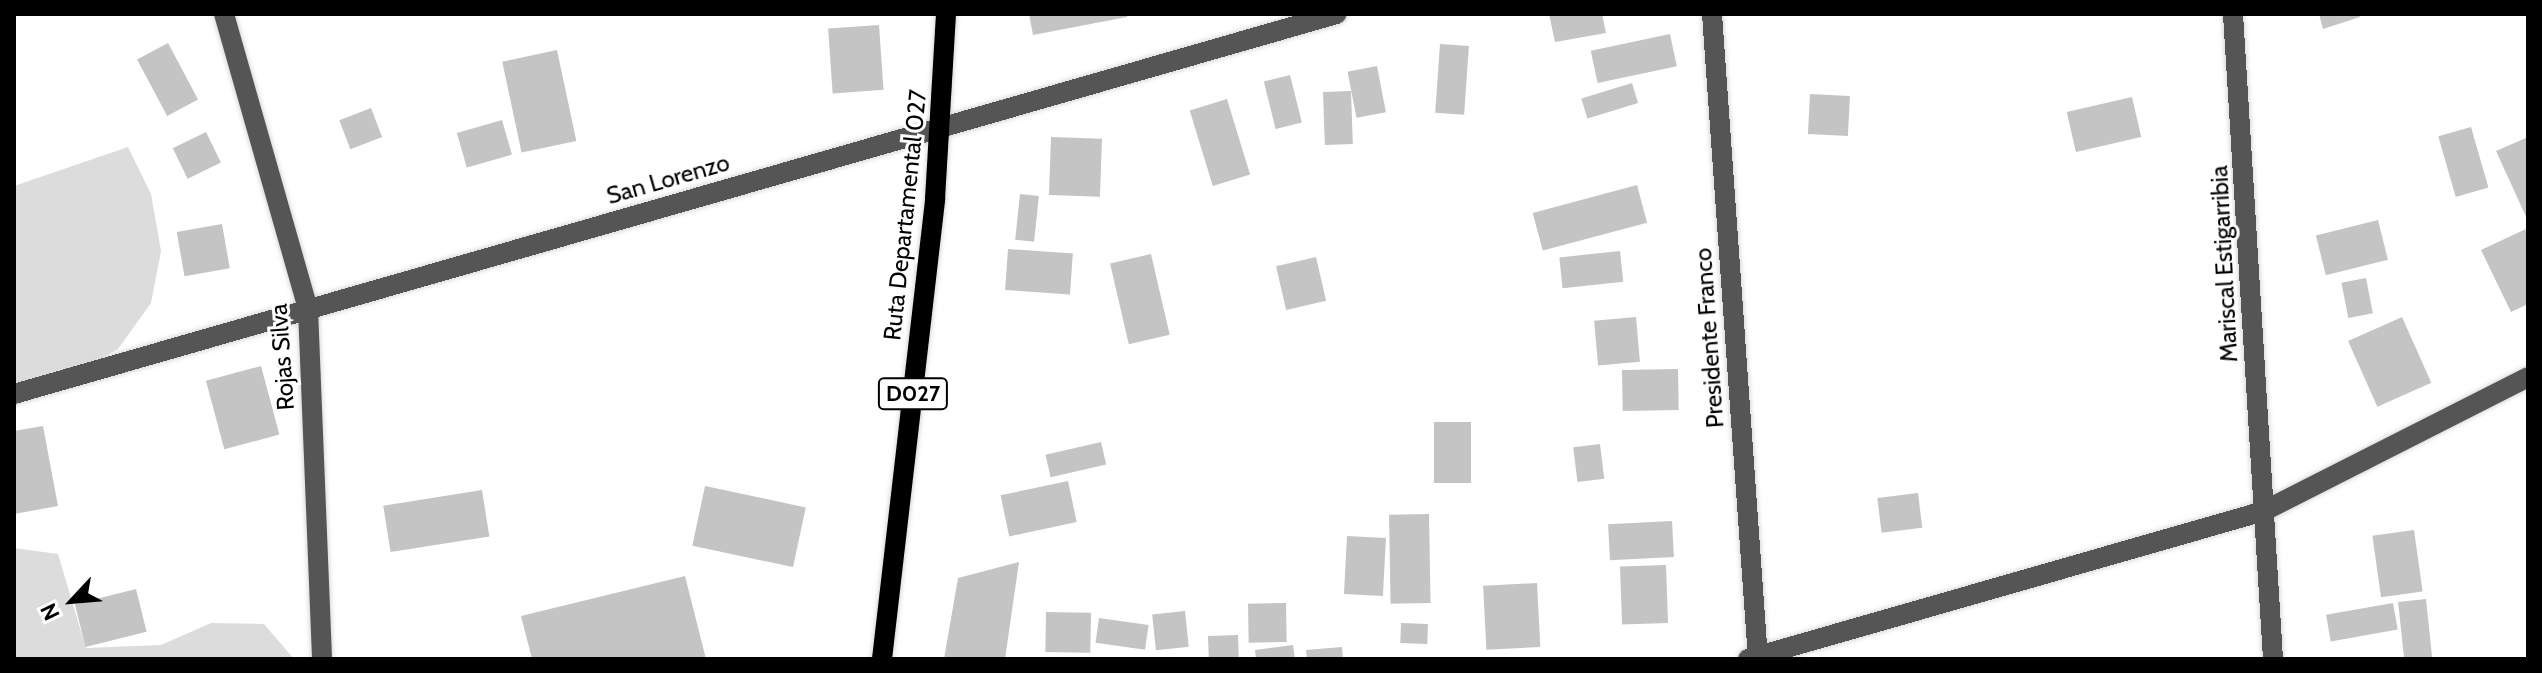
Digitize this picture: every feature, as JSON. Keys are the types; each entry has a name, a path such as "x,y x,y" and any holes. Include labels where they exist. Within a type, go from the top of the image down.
{"main road":[{"name":"Ruta Departamental 027","path":"882,659 942,128 946,14"}],"street":[{"name":"Rojas Silva","path":"224,14 308,309 322,659"},
{"name":"San Lorenzo","path":"14,394 1337,14"},
{"name":"Presidente Franco","path":"1712,14 1754,659"},
{"name":"Mariscal Estigarribia","path":"2233,14 2273,659"},
{"path":"1754,659 2264,511 2528,377"}],"shaded area":[{"path":"128,147 151,194 161,251 151,303 118,349 14,407 14,186"},
{"path":"14,548 58,554 86,648 161,645 211,623 264,624 294,659 14,659"}],"building":[{"path":"1029,14 1127,14 1127,17 1033,35"},
{"path":"1549,14 1602,14 1606,33 1555,42"},
{"path":"2319,14 2359,14 2360,17 2323,29"},
{"path":"879,25 884,90 833,93 828,29"},
{"path":"1670,34 1677,66 1598,83 1591,51"},
{"path":"168,43 198,100 167,116 137,59"},
{"path":"1440,44 1469,46 1464,115 1435,113"},
{"path":"557,50 576,141 522,153 502,62"},
{"path":"1377,66 1386,112 1357,118 1348,72"},
{"path":"1290,75 1302,123 1276,129 1264,82"},
{"path":"1632,83 1638,103 1587,119 1581,98"},
{"path":"1351,91 1353,144 1325,145 1323,92"},
{"path":"1810,94 1850,96 1848,136 1808,134"},
{"path":"2132,97 2141,137 2076,152 2067,112"},
{"path":"1227,99 1250,175 1213,186 1190,110"},
{"path":"371,108 382,137 350,149 339,120"},
{"path":"502,120 512,155 467,168 457,133"},
{"path":"2471,127 2488,188 2456,197 2438,136"},
{"path":"206,132 221,163 188,179 173,148"},
{"path":"1051,137 1102,139 1100,197 1049,195"},
{"path":"2528,137 2528,221 2496,151"},
{"path":"1637,185 1647,223 1543,251 1533,213"},
{"path":"1020,194 1039,196 1034,242 1015,240"},
{"path":"2378,220 2388,260 2326,275 2316,235"},
{"path":"222,224 230,268 185,276 177,232"},
{"path":"2528,228 2528,304 2511,312 2481,250"},
{"path":"1008,249 1073,254 1070,294 1005,290"},
{"path":"1620,251 1623,282 1563,288 1559,257"},
{"path":"1151,254 1170,335 1129,344 1110,263"},
{"path":"1316,257 1326,301 1286,310 1276,266"},
{"path":"2366,278 2373,313 2348,318 2341,283"},
{"path":"1636,317 1640,362 1598,365 1594,321"},
{"path":"2402,317 2431,383 2377,407 2348,341"},
{"path":"261,366 279,435 224,449 206,381"},
{"path":"1678,369 1679,410 1623,411 1622,370"},
{"path":"1434,422 1471,422 1471,483 1434,483"},
{"path":"43,426 58,506 14,514 14,431"},
{"path":"1101,442 1106,464 1051,477 1045,455"},
{"path":"1600,444 1604,479 1577,482 1573,447"},
{"path":"1068,481 1077,522 1009,536 1001,495"},
{"path":"705,486 806,507 793,567 692,546"},
{"path":"482,490 489,536 391,552 383,506"},
{"path":"1918,493 1922,528 1882,533 1877,498"},
{"path":"1429,514 1431,603 1391,604 1389,515"},
{"path":"1672,521 1674,557 1610,560 1608,524"},
{"path":"2414,530 2423,591 2381,597 2372,536"},
{"path":"1347,536 1386,538 1383,596 1344,594"},
{"path":"1019,562 1005,659 944,659 958,578"},
{"path":"1666,565 1668,623 1622,625 1620,567"},
{"path":"685,576 706,659 532,659 521,616"},
{"path":"1537,583 1540,647 1486,650 1483,586"},
{"path":"136,589 147,632 86,647 75,604"},
{"path":"2426,599 2432,659 2404,659 2398,602"},
{"path":"1286,603 1287,642 1249,643 1248,604"},
{"path":"2393,603 2398,630 2331,641 2326,615"},
{"path":"1185,611 1189,647 1156,650 1152,614"},
{"path":"1046,612 1091,613 1090,653 1045,652"},
{"path":"1099,618 1149,625 1145,650 1096,643"},
{"path":"1401,623 1428,624 1427,644 1400,643"},
{"path":"1238,635 1239,659 1209,659 1208,636"},
{"path":"1293,645 1295,659 1256,659 1255,650"},
{"path":"1342,647 1343,659 1307,659 1306,650"}]}
